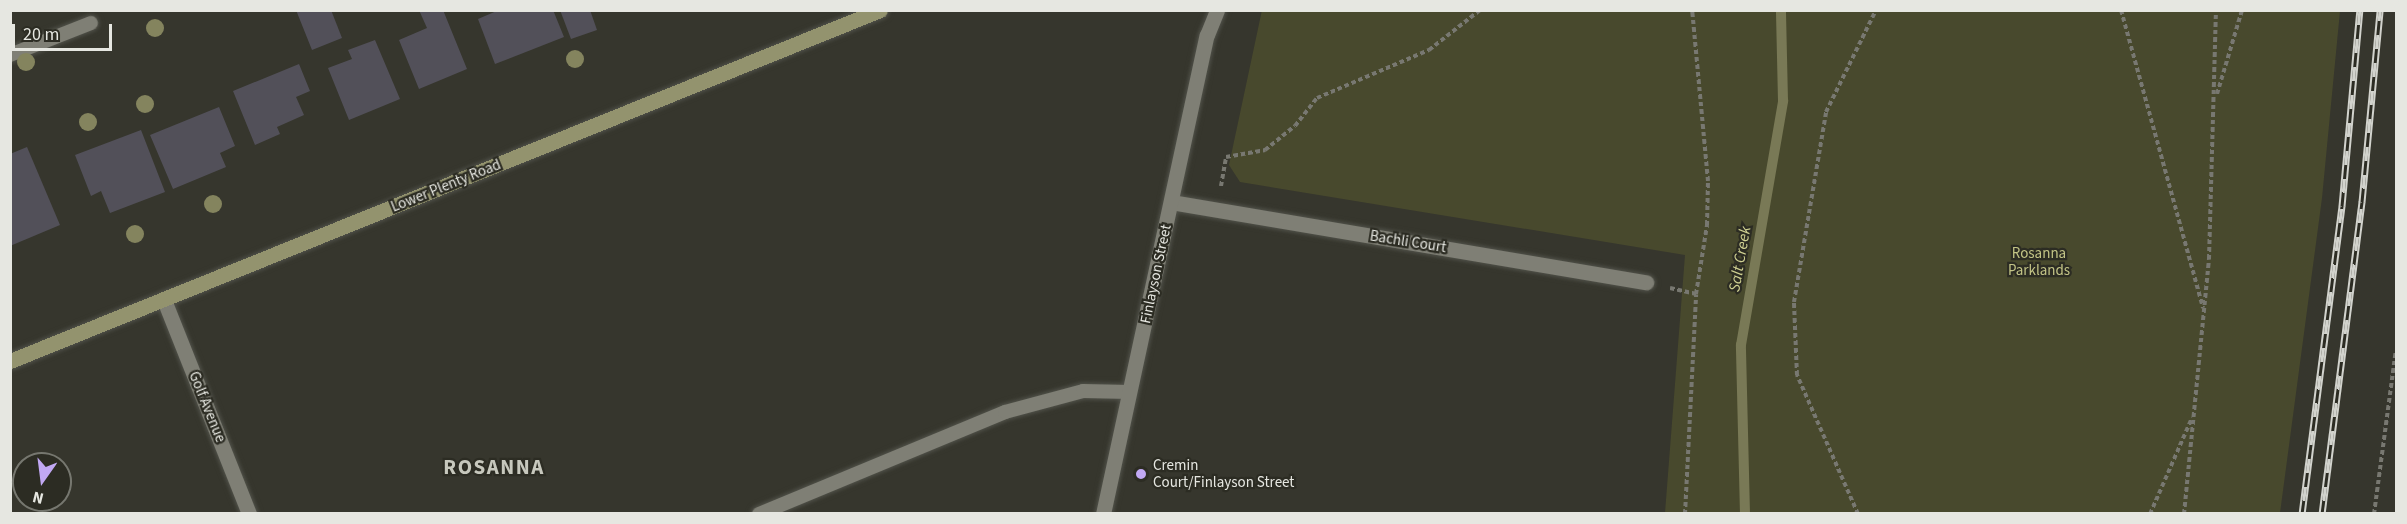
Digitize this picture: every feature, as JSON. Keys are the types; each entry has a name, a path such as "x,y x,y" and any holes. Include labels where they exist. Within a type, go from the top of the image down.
{"main road":[{"name":"Lower Plenty Road","path":"10,361 880,10"}],"street":[{"name":"Finlayson Street","path":"1204,10 1207,35"},
{"name":"Finlayson Street","path":"1103,513 1207,35 1217,10"},
{"name":"Bachli Court","path":"1171,202 1646,282"},
{"name":"Golf Avenue","path":"164,300 249,513"}],"lane":[{"path":"10,55 91,23"},
{"path":"759,513 1005,412 1083,391 1130,392"}],"path":[{"path":"1226,157 1265,150 1295,126 1317,98 1429,50 1480,10"},
{"path":"1685,513 1696,294 1707,225 1708,181 1692,10"},
{"path":"1858,513 1797,375 1794,302 1826,112 1876,10"},
{"path":"2121,10 2204,311"},
{"path":"2184,513 2204,311 2216,97 2216,10"},
{"path":"2216,97 2242,10"},
{"path":"2374,513 2397,350"},
{"path":"2150,513 2194,414"}],"green space":[{"name":"Rosanna Parklands","path":"1262,10 2340,11 2322,198 2280,513 1665,513 1685,255 1240,182 1229,165"}],"building":[{"path":"296,10 331,10 342,38 312,50"},
{"path":"419,10 443,10 467,69 419,89 399,40 427,28"},
{"path":"499,10 553,10 564,37 495,64 478,19"},
{"path":"560,10 590,10 597,30 571,39"},
{"path":"375,40 400,99 349,120 328,68 352,59 348,50"},
{"path":"299,64 310,91 296,97 304,115 277,127 280,134 255,145 233,91"},
{"path":"219,107 235,146 220,153 226,167 173,189 150,135"},
{"path":"141,130 165,192 110,213 101,191 91,196 75,155"},
{"path":"27,147 60,225 10,246 10,154"}],"waterway":[{"name":"Salt Creek","path":"1745,514 1741,345 1783,101 1781,10"}],"railway":[{"path":"2302,514 2342,206 2360,10"},
{"path":"2322,514 2362,202 2380,10"}],"place":[{"name":"Cremin Court/Finlayson Street","path":"1141,474"}],"district":[{"name":"ROSANNA","path":"494,467"}]}
